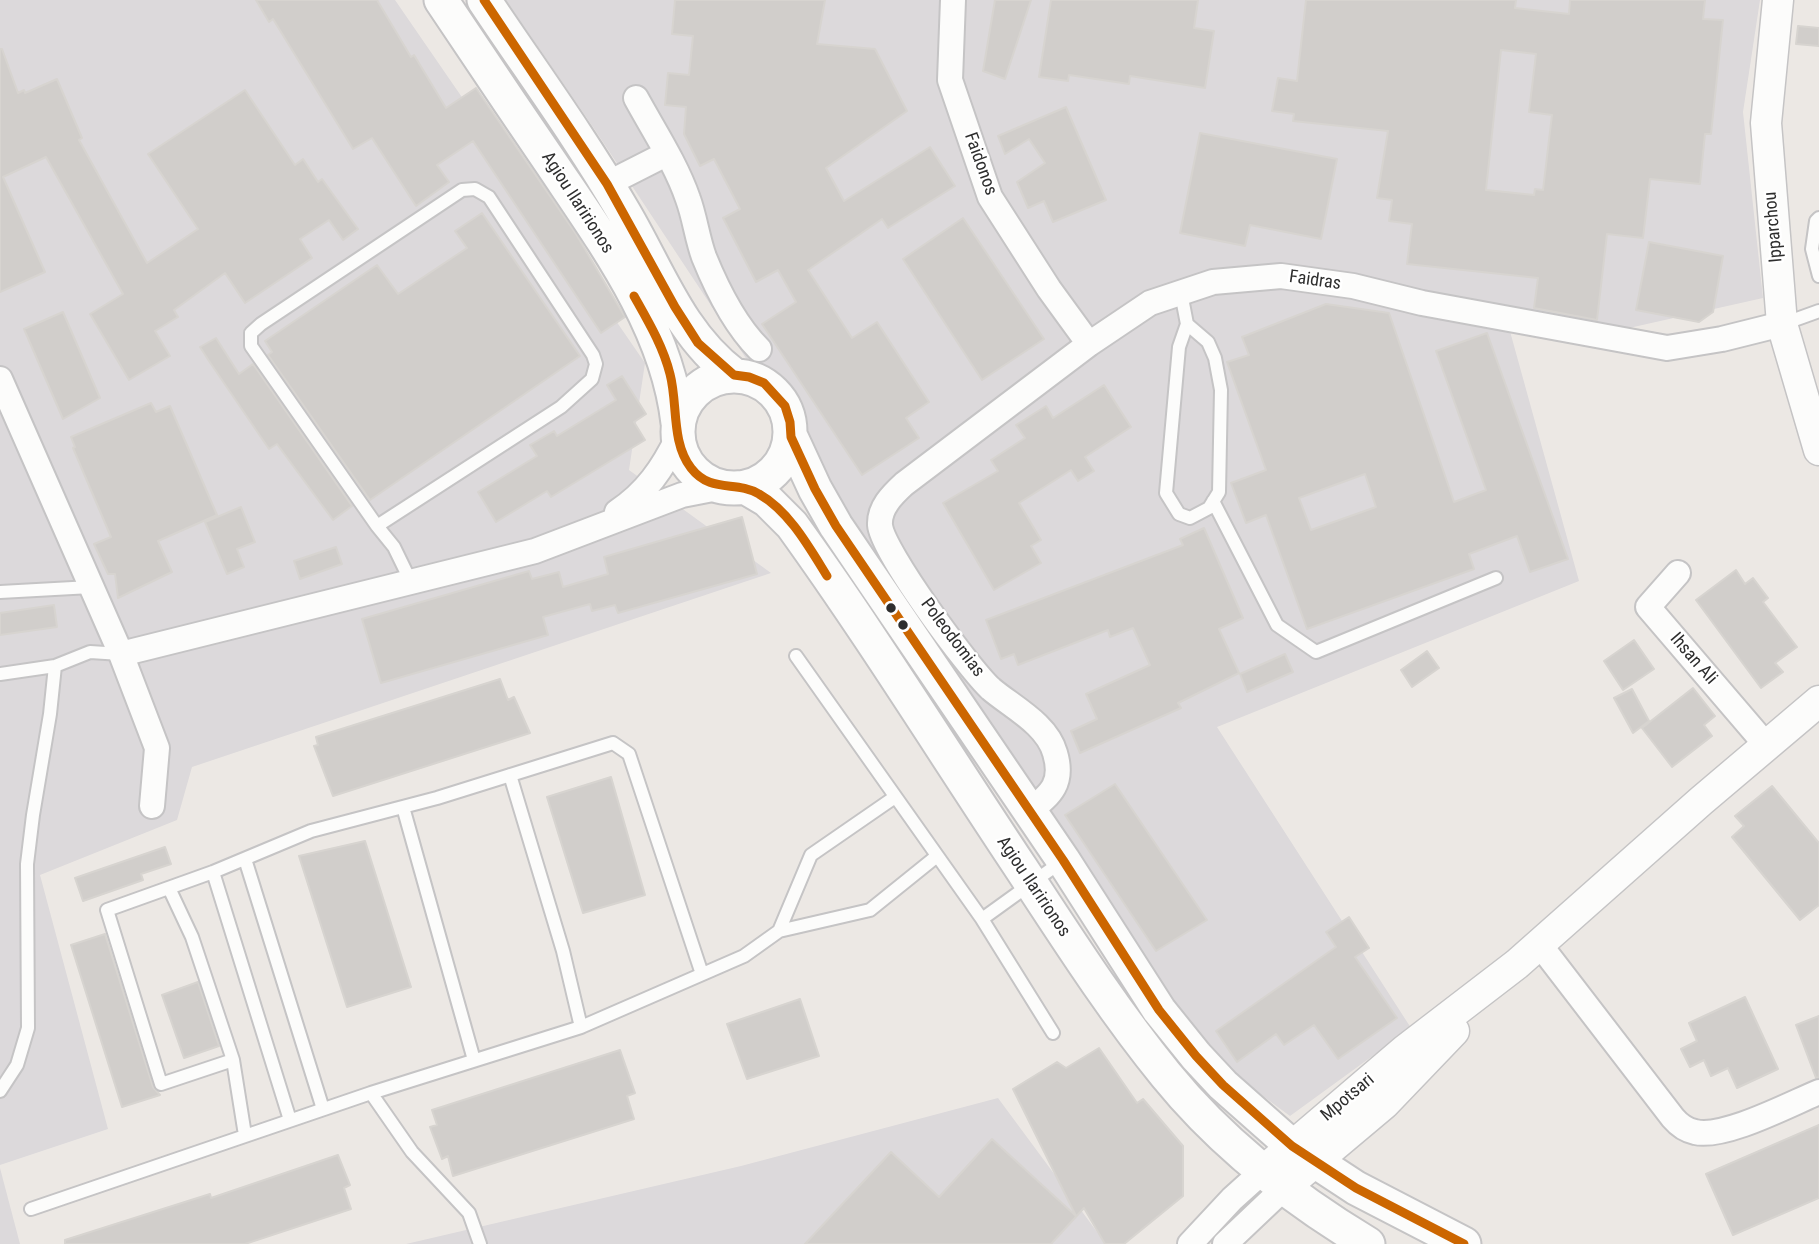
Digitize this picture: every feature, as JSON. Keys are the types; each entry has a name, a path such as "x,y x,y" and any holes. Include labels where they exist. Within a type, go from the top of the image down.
{"main road":[{"name":"Agiou Ilaririonos","path":"441,0 618,268 661,348 674,390 678,430"},
{"name":"Agiou Ilaririonos","path":"484,0 607,184 687,327 708,354 734,375"},
{"path":"734,375 764,383 776,394 785,407 791,437 786,454 776,470 762,481 734,487 706,481 692,470 682,455 678,430 685,404 697,389 714,379 734,375"},
{"path":"791,437 836,526 1063,860 1159,1010 1196,1056 1223,1085 1304,1154 1368,1195 1465,1244"},
{"name":"Agiou Ilaririonos","path":"734,487 774,506 800,536 1092,976 1167,1077 1199,1112 1273,1180 1322,1217 1368,1244"}],"street":[{"name":"Faidonos","path":"953,0 950,79 990,197 1088,344"},
{"name":"Ipparchou","path":"1778,0 1766,123 1782,324 1819,450"},
{"path":"636,98 689,201 704,257 713,276 743,334 759,349"},
{"path":"607,184 666,154"},
{"name":"Faidras","path":"904,484 1088,344 1150,303 1213,282 1281,276 1353,286 1422,303 1667,348 1723,339 1782,324"},
{"path":"0,379 121,654 158,748 152,806"},
{"path":"571,539 613,515 642,493 662,467 678,430"},
{"name":"Poleodomias","path":"904,484 885,504 882,514 880,525 889,550 973,670 1043,733 1055,751 1056,779 1051,794 1030,811"},
{"path":"121,654 535,551 682,495 734,487"},
{"name":"Ihsan Ali","path":"1678,573 1648,607 1767,746"},
{"name":"Mpotsari","path":"1225,1244 1273,1180 1304,1154 1384,1104 1517,964 1819,701"},
{"path":"1540,945 1673,1118 1687,1130 1706,1133 1729,1129 1819,1092"},
{"name":"Mpotsari","path":"1190,1244 1232,1199 1273,1180"}],"lane":[{"path":"377,526 561,407 592,379 596,364 593,355 489,197 475,189 462,190 251,333 251,346 377,526 394,547 411,582"},
{"path":"1819,218 1816,221 1812,249 1819,276"},
{"path":"1181,293 1187,324 1179,347 1166,493 1180,514 1190,519 1209,508 1219,492 1221,390 1215,358 1208,342 1187,324"},
{"path":"1782,324 1819,312"},
{"path":"1213,501 1277,625 1316,652 1496,578"},
{"path":"0,592 91,587"},
{"path":"0,674 55,666 90,652 121,654"},
{"path":"796,656 982,919 1053,1033"},
{"path":"0,1091 17,1065 28,1028 27,864 55,666"},
{"path":"233,1060 161,1084 107,910 213,872 311,831 403,807 613,743 629,754 702,974"},
{"path":"510,775 563,951 580,1027"},
{"path":"779,931 811,855 895,797"},
{"path":"403,807 474,1060"},
{"path":"31,1209 370,1093 580,1027 744,956 779,931 870,910 937,856"},
{"path":"245,859 323,1110"},
{"path":"982,919 1063,860"},
{"path":"213,872 290,1120"},
{"path":"169,888 192,937 233,1060 245,1135"},
{"path":"370,1093 412,1152 469,1213 480,1244"}],"shaded area":[{"path":"0,0 395,0 645,363 629,470 771,573 192,767 177,820 40,875 108,1129 0,1165"},
{"path":"506,0 1760,0 1743,112 1763,298 1629,328 1503,306 1579,581 1217,727 1411,1028 1290,1116 1206,1054 593,127"},
{"path":"998,1098 1106,1244 406,1244 741,1166"},
{"path":"0,1168 20,1244 0,1244"}],"building":[{"path":"256,0 377,0 446,108 476,88 576,234 625,317 601,333 473,141 437,165 449,182 416,206 372,138 353,149 273,19 269,22"},
{"path":"675,0 825,0 817,44 875,49 907,111 826,168 844,201 930,147 955,186 888,228 882,219 808,270 852,338 877,322 929,402 906,418 919,438 862,475 762,324 796,302 778,270 756,282 723,218 740,209 714,159 700,166 684,134 686,107 665,105 668,73 689,75 693,36 672,34"},
{"path":"995,0 1031,0 1005,79 983,71"},
{"path":"1051,0 1198,0 1194,28 1214,31 1205,88 1130,76 1129,84 1069,75 1068,81 1039,77"},
{"path":"1306,0 1516,0 1515,8 1569,14 1570,0 1705,0 1703,19 1723,20 1711,134 1705,134 1700,184 1650,179 1643,238 1607,234 1597,320 1534,308 1538,278 1407,264 1412,224 1389,221 1392,200 1377,198 1388,131 1293,121 1294,114 1272,111 1278,78 1297,81","holes":["1501,50 1536,54 1529,112 1552,115 1543,190 1535,189 1534,195 1486,190"]},
{"path":"1798,26 1819,28 1819,46 1796,44"},
{"path":"0,49 18,93 24,90 25,93 57,79 82,138 79,140 147,263 198,229 148,154 245,90 295,165 303,159 318,182 322,179 358,229 343,240 329,220 300,239 312,258 245,303 225,273 174,310 178,317 155,331 170,356 129,380 90,314 123,294 46,157 3,177 45,272 0,292"},
{"path":"1066,107 1106,200 1053,222 1044,201 1028,208 1017,182 1045,163 1029,139 1005,154 998,136"},
{"path":"1200,133 1337,159 1321,239 1250,225 1245,246 1180,233"},
{"path":"482,213 580,356 370,500 268,355 272,352 265,341 377,265 398,294 467,248 455,231"},
{"path":"963,218 1044,339 982,380 903,259"},
{"path":"1649,242 1723,256 1713,312 1699,322 1636,310"},
{"path":"1326,304 1389,313 1454,502 1486,490 1436,351 1487,333 1568,559 1530,572 1517,536 1469,554 1474,569 1307,629 1266,515 1246,523 1231,483 1266,470 1227,362 1249,355 1242,337","holes":["1365,474 1376,507 1311,530 1299,498"]},
{"path":"63,312 100,398 63,419 24,329"},
{"path":"216,338 239,374 253,364 352,506 333,520 277,444 269,449 200,347"},
{"path":"622,376 646,414 634,422 645,440 551,497 547,491 496,522 478,492 537,456 530,445 554,431 557,436 616,400 607,385"},
{"path":"1104,385 1131,427 1085,457 1094,471 1078,481 1071,470 1019,503 1041,540 1031,546 1041,563 994,590 943,503 998,471 991,460 1025,438 1016,425 1046,406 1053,418"},
{"path":"151,403 156,412 170,406 217,515 158,541 172,572 118,598 115,574 108,574 94,544 111,537 73,448 75,447 71,437"},
{"path":"241,507 255,542 237,549 244,567 227,574 205,522"},
{"path":"742,517 757,574 618,613 615,605 592,611 590,604 543,617 548,635 381,683 362,619 529,571 532,579 559,572 563,587 608,574 604,557"},
{"path":"1204,528 1243,618 1219,629 1239,673 1178,703 1181,708 1080,753 1071,731 1097,719 1086,694 1150,665 1133,628 1110,637 1108,630 1018,665 1014,654 1001,659 986,620 1183,545 1180,539"},
{"path":"336,547 342,564 300,579 294,561"},
{"path":"1736,570 1745,584 1753,578 1768,598 1763,602 1797,647 1775,663 1783,672 1761,688 1696,600"},
{"path":"54,605 57,627 0,635 0,613"},
{"path":"1634,640 1654,669 1623,690 1604,661"},
{"path":"1427,651 1439,668 1412,687 1401,670"},
{"path":"1285,654 1293,672 1247,692 1240,674"},
{"path":"500,679 508,700 514,697 530,733 333,796 314,746 318,745 316,737"},
{"path":"1693,688 1715,716 1704,725 1712,736 1672,767 1642,728"},
{"path":"1632,689 1649,721 1633,733 1614,698"},
{"path":"611,777 645,895 583,913 547,797"},
{"path":"1115,784 1207,920 1156,951 1065,815"},
{"path":"1772,786 1819,843 1819,905 1800,920 1732,837 1744,826 1735,816"},
{"path":"365,841 411,987 347,1007 299,856"},
{"path":"165,847 171,864 141,874 143,880 83,901 75,878"},
{"path":"1349,917 1369,948 1355,957 1397,1018 1338,1059 1314,1025 1284,1045 1276,1034 1237,1062 1216,1031 1336,947 1326,932"},
{"path":"105,934 153,1087 160,1095 122,1107 71,945"},
{"path":"198,982 219,1046 184,1058 162,995"},
{"path":"1745,997 1778,1069 1737,1088 1728,1068 1711,1076 1704,1060 1690,1067 1681,1049 1697,1041 1689,1023"},
{"path":"800,999 819,1056 747,1079 727,1024"},
{"path":"1819,1016 1819,1077 1816,1078 1796,1025"},
{"path":"1099,1048 1137,1103 1143,1099 1183,1146 1183,1196 1124,1244 1105,1244 1084,1208 1051,1244 805,1244 891,1152 939,1197 992,1139 1076,1216 1013,1089 1057,1062 1066,1068"},
{"path":"620,1050 635,1093 627,1096 634,1119 453,1176 448,1156 442,1159 430,1127 437,1125 432,1110"},
{"path":"1819,1125 1819,1198 1733,1235 1706,1174"},
{"path":"338,1155 350,1185 344,1188 351,1209 245,1244 65,1244 65,1240 210,1194 211,1198"}],"transit line":[{"path":"484,0 607,184 698,343 734,375 764,383 785,406 791,437 836,526 1063,860 1159,1010 1223,1085 1292,1146 1356,1188 1464,1244"},
{"path":"634,296 655,334 667,364 680,447 691,468 707,481 750,490 770,501 797,530 827,576"}]}
